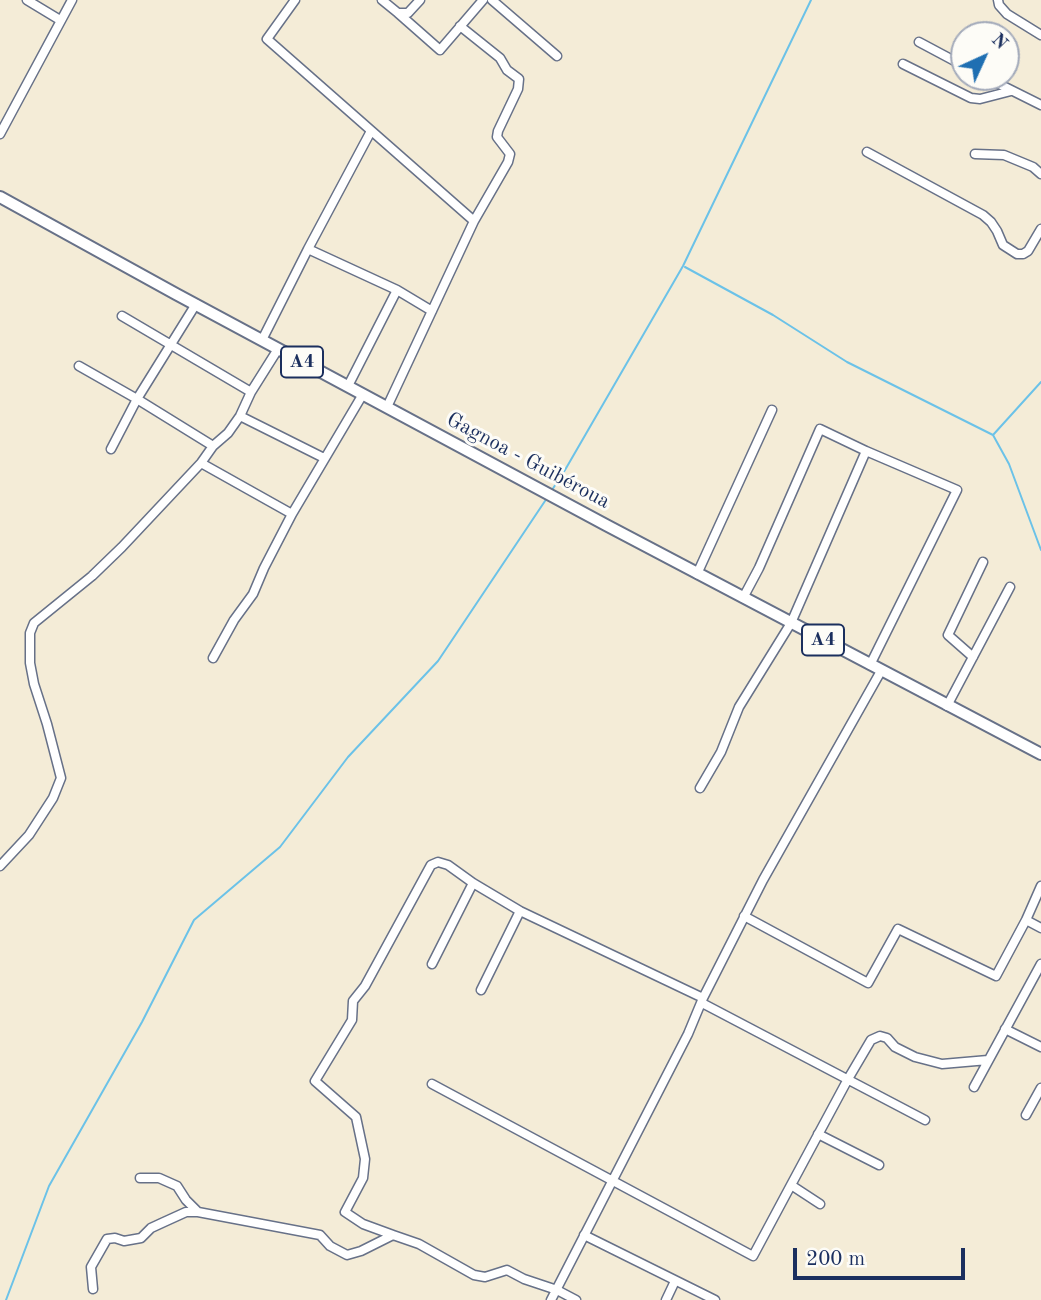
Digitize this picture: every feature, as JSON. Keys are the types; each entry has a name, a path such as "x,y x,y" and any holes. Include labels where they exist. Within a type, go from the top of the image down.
{"main road":[{"name":"Gagnoa - Guibéroua","path":"0,197 743,598 1041,754"}],"street":[{"path":"27,0 60,20"},
{"path":"0,134 72,0"},
{"path":"295,0 267,39 474,220"},
{"path":"382,0 440,50 483,0"},
{"path":"398,13 408,13 420,0"},
{"path":"492,0 557,56"},
{"path":"998,0 1007,14 1041,34"},
{"path":"387,407 474,220 510,154 497,137 518,89 519,79 507,70 500,58 460,26"},
{"path":"919,42 950,59"},
{"path":"903,64 950,88"},
{"path":"957,91 980,99 1011,91 1041,105"},
{"path":"262,340 371,131"},
{"path":"867,152 983,215 997,231 1003,244 1017,254 1028,251 1041,229"},
{"path":"975,153 1004,155 1033,167 1041,174"},
{"path":"308,249 397,290 432,311"},
{"path":"348,386 397,290"},
{"path":"111,449 137,399 196,304"},
{"path":"122,316 251,392"},
{"path":"0,866 29,835 53,798 61,778 30,663 30,632 34,623 92,576 228,433 278,349"},
{"path":"79,366 213,446"},
{"path":"213,658 234,620 253,594 292,514 363,394"},
{"path":"698,573 772,410"},
{"path":"240,416 324,458"},
{"path":"551,1300 688,1034 762,880 876,668 957,490 820,429 759,568 743,598"},
{"path":"700,788 721,752 739,708 791,623 866,451"},
{"path":"201,463 292,514"},
{"path":"973,657 948,635 983,562"},
{"path":"947,706 1010,587"},
{"path":"576,1300 508,1270 485,1277 474,1275 419,1244 363,1224 345,1212 363,1178 365,1159 356,1117 316,1081 352,1020 353,1001 365,986 431,865 438,862 448,865 520,911 702,1001 925,1120"},
{"path":"432,964 473,883"},
{"path":"744,916 868,984 898,929 996,976 1041,887"},
{"path":"481,990 520,911"},
{"path":"1026,920 1041,928"},
{"path":"974,1087 1041,964"},
{"path":"1005,1029 1041,1047"},
{"path":"432,1084 753,1256 871,1040 880,1036 887,1038 895,1047 915,1057 943,1064 988,1060"},
{"path":"1026,1115 1041,1088"},
{"path":"818,1135 879,1165"},
{"path":"140,1178 159,1178 177,1186 198,1212"},
{"path":"791,1185 820,1204"},
{"path":"93,1289 91,1267 107,1239 124,1241 141,1238 151,1228 186,1212 320,1235 330,1246 347,1255 393,1235"},
{"path":"584,1235 715,1300"},
{"path":"666,1300 676,1280"}],"waterway":[{"path":"552,490 683,266 811,0"},
{"path":"685,267 773,315 847,362 993,435 1041,382"},
{"path":"993,435 1009,464 1041,550"},
{"path":"6,1300 49,1186 142,1022 194,920 280,847 348,757 438,661 547,498"}]}
